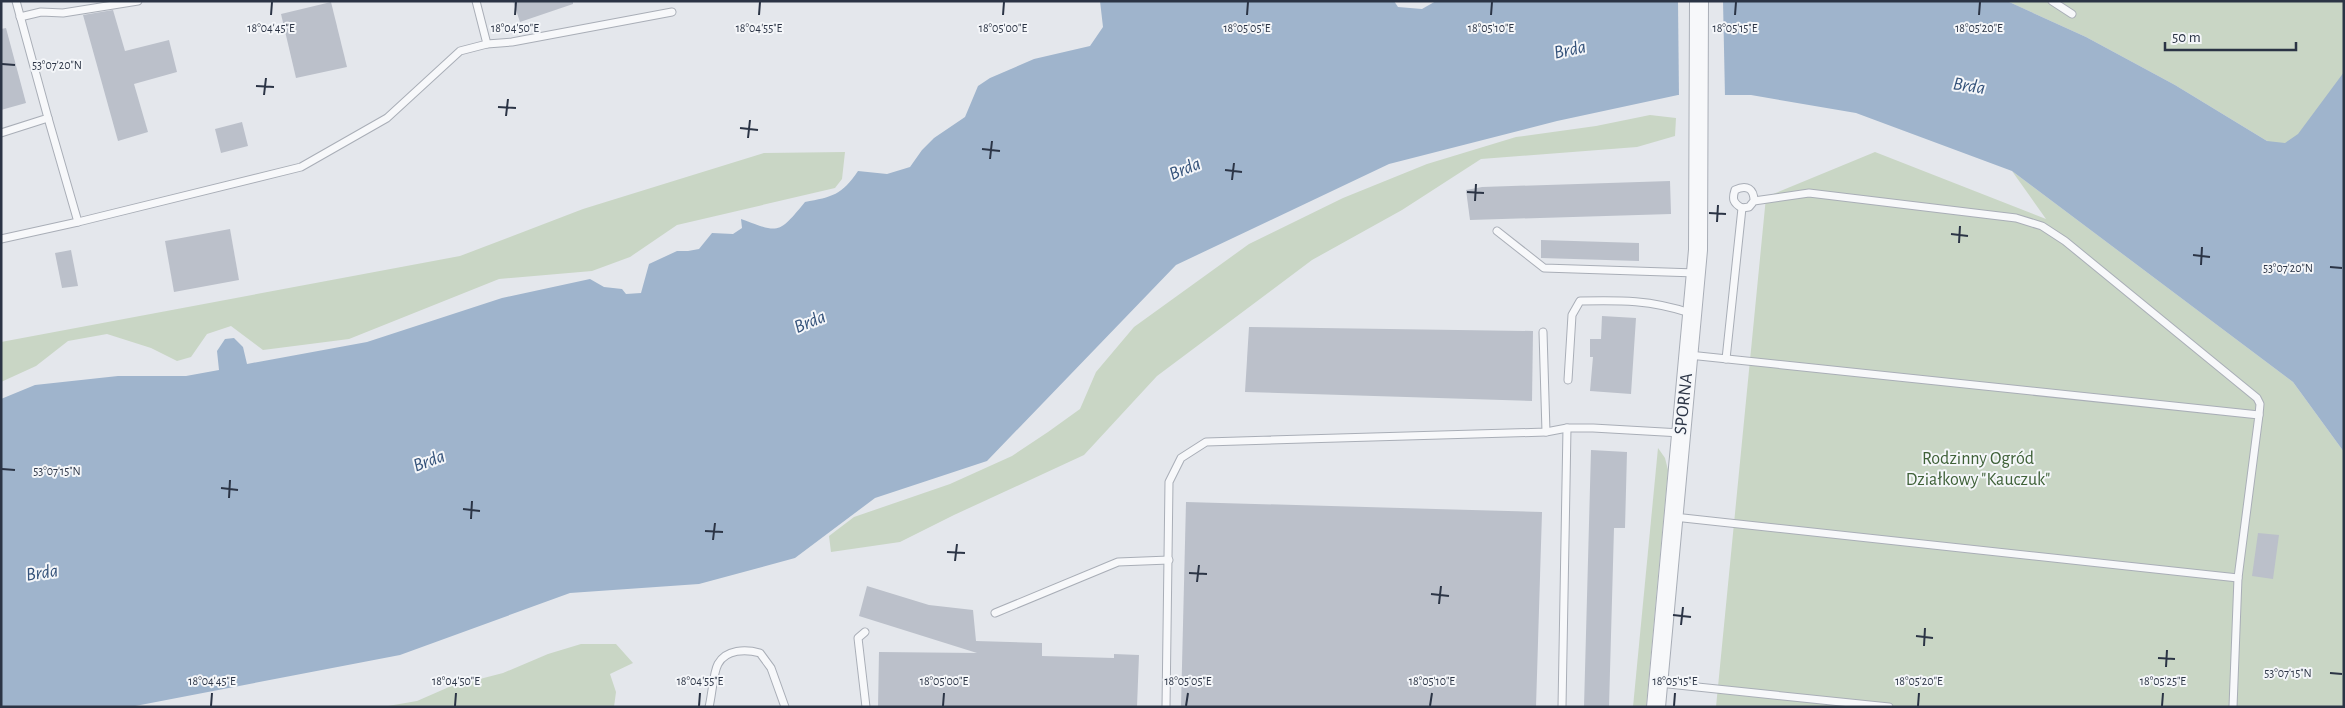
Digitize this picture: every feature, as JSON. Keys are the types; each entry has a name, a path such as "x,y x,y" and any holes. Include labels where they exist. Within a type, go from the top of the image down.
{"street":[{"name":"SPORNA","path":"1656,707 1697,273 1700,214 1699,1"}],"lane":[{"path":"16,1 78,222"},
{"path":"20,17 42,12 62,12 138,1"},
{"path":"476,1 487,44"},
{"path":"2052,1 2072,14"},
{"path":"1,239 301,167 387,118 460,51 487,44 512,42 672,12"},
{"path":"1,132 48,118"},
{"path":"1742,187 1750,188 1754,194 1754,201 1749,207 1742,208 1735,204 1733,198 1736,190 1742,187"},
{"path":"1754,201 1809,193 2016,218 2034,223 2065,241 2257,398 2260,404 2259,415 2238,578 2233,707"},
{"path":"1726,359 1742,208"},
{"path":"1496,231 1544,268 1697,273"},
{"path":"1568,380 1572,314 1580,301 1633,300 1668,306 1693,314"},
{"path":"1543,332 1546,432"},
{"path":"1689,355 2259,415"},
{"path":"1562,707 1567,428"},
{"path":"1166,707 1169,482 1181,458 1206,442 1546,432 1567,428 1681,433"},
{"path":"1673,517 2238,578"},
{"path":"995,613 1118,562 1169,560"},
{"path":"864,632 858,638 866,707"},
{"path":"709,707 718,664 728,655 741,650 760,653 771,668 785,707"},
{"path":"1658,683 1889,707"}],"green space":[{"path":"2007,1 2344,1 2344,198 2267,141 2175,85 2086,37"},
{"path":"1650,115 1676,118 1675,136 1637,147 1481,159 1402,210 1312,260 1157,376 1084,455 900,542 831,552 829,536 854,517 950,484 1012,456 1080,409 1096,372 1134,327 1249,244 1343,198 1427,164 1516,137 1596,126"},
{"path":"845,152 842,179 835,188 677,225 630,257 592,271 499,279 349,339 263,350 231,326 207,334 191,357 177,361 151,348 107,334 68,341 36,366 1,382 1,342 460,256 583,209 764,153"},
{"name":"Rodzinny Ogród Działkowy \"Kauczuk\"","path":"1875,152 2046,219 2012,171 2293,382 2344,452 2344,707 1716,707 1766,197"},
{"path":"1658,448 1665,458 1668,470 1646,707 1633,707"},
{"path":"581,644 616,644 633,663 610,674 616,692 614,707 382,707 417,701 449,687 503,673 548,654"}],"water":[{"name":"Brda","path":"1100,1 1394,1 1398,7 1422,9 1436,1 2007,1 2086,37 2175,85 2267,141 2285,143 2298,134 2344,72 2344,452 2293,382 2012,171 1856,113 1751,95 1678,95 1557,121 1389,164 1176,265 987,461 875,498 795,558 699,584 570,593 400,655 130,707 1,707 1,399 35,385 118,376 186,376 219,370 217,351 225,339 234,338 243,347 247,364 367,342 502,298 590,279 604,287 622,289 626,294 641,293 649,264 677,251 699,249 712,233 733,234 742,228 741,219 763,227 777,228 789,221 805,202 836,194 847,185 858,171 887,174 910,167 922,150 934,138 965,117 978,86 990,78 1034,59 1090,46 1103,27"}],"pier":[{"path":"1678,1 1723,1 1725,97 1679,97"}],"building":[{"path":"513,1 573,1 573,4 520,22"},
{"path":"331,2 347,67 296,78 281,14"},
{"path":"113,10 125,51 169,40 177,72 134,84 148,132 118,141 83,15"},
{"path":"6,28 26,103 1,110 1,29"},
{"path":"242,122 248,146 221,153 215,129"},
{"path":"1670,181 1671,214 1470,220 1466,190 1482,187"},
{"path":"230,229 239,280 174,292 165,241"},
{"path":"1541,240 1639,243 1639,261 1541,258"},
{"path":"71,250 78,286 62,288 55,253"},
{"path":"1602,316 1636,318 1631,394 1590,391 1593,357 1590,357 1590,339 1601,339"},
{"path":"1249,327 1533,331 1532,401 1245,392"},
{"path":"1591,450 1627,452 1625,528 1614,528 1609,707 1584,707"},
{"path":"1186,502 1542,512 1536,707 1181,707"},
{"path":"2258,533 2279,535 2273,579 2252,576"},
{"path":"867,586 929,605 973,610 976,641 1042,643 1042,656 1114,658 1114,654 1139,655 1137,707 878,707 879,652 977,653 859,616"}]}
